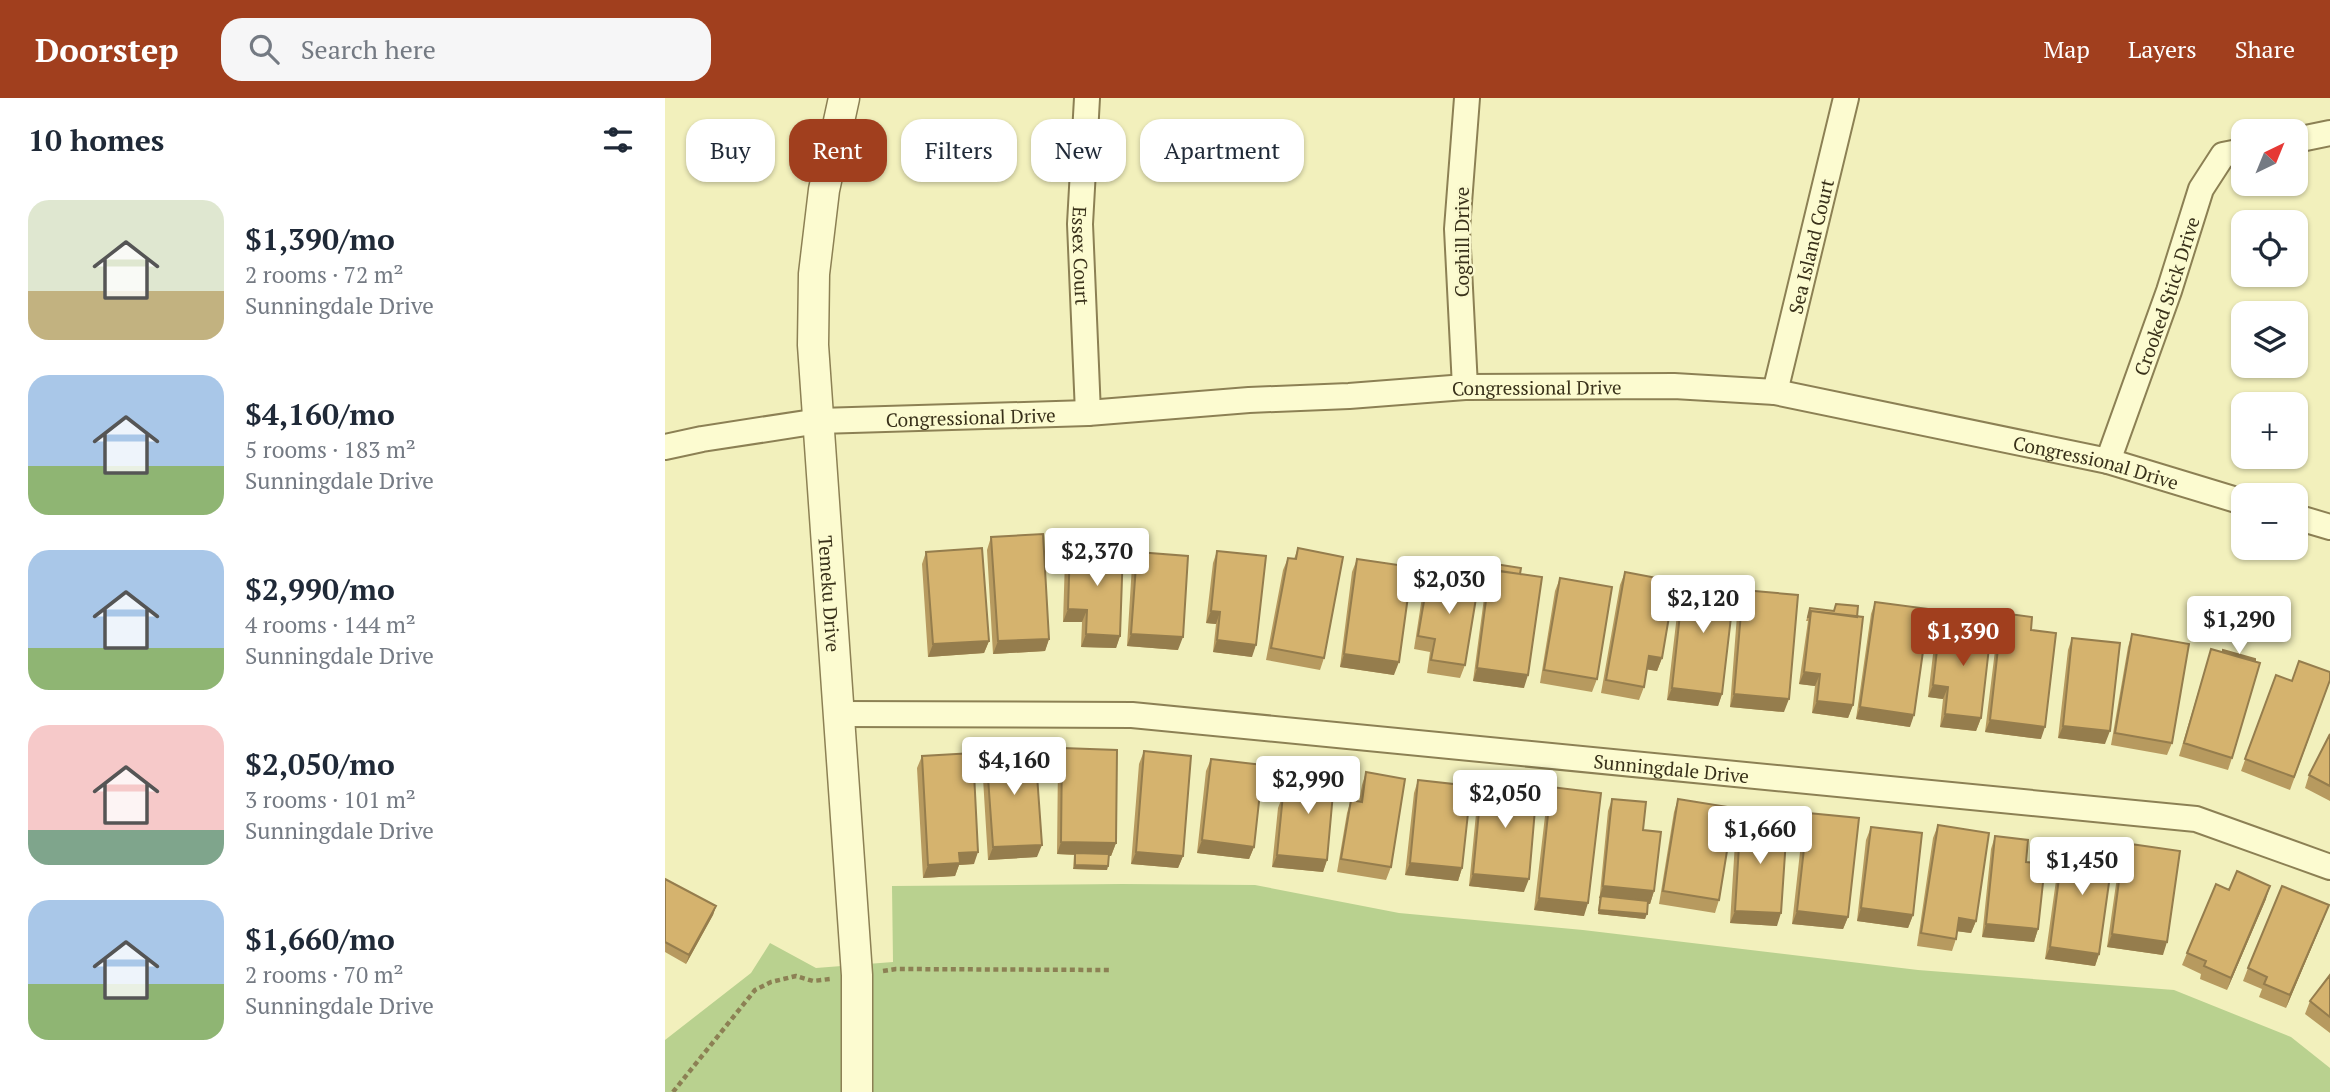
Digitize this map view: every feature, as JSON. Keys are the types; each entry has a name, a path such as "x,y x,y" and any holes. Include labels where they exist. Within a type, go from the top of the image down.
{"street":[{"name":"Temeku Drive","path":"843,98 824,190 814,274 813,345 857,975 857,1092"},
{"name":"Essex Court","path":"1087,98 1080,224 1088,413"},
{"name":"Coghill Drive","path":"1465,387 1458,229 1467,98"},
{"name":"Sea Island Court","path":"1775,392 1846,98"},
{"path":"2308,138 2330,133"},
{"name":"Crooked Stick Drive","path":"2108,461 2169,291 2201,189 2223,155 2231,153"},
{"name":"Congressional Drive","path":"665,447 819,421 1088,413 1465,387 1674,386 1775,392 2108,461 2231,498"},
{"path":"2308,521 2330,527"},
{"name":"Sunningdale Drive","path":"838,714 1132,715 2196,819 2330,867"}],"green space":[{"path":"1426,561 1440,561 1451,570 1448,586 1416,580 1420,565"},
{"path":"1255,885 1399,913 1583,930 1918,970 2174,990 2291,1037 2330,1068 2330,1092 665,1092 665,1040 751,973 770,943 816,968 893,962 892,886"}],"building":[{"path":"1043,534 1049,639 998,641 991,537"},
{"path":"1070,547 1123,549 1120,636 1086,634 1087,610 1068,609"},
{"path":"982,548 989,641 933,644 926,552"},
{"path":"1298,548 1343,557 1324,658 1271,648 1288,558 1296,559"},
{"path":"1217,551 1266,556 1256,645 1217,640 1220,612 1211,611"},
{"path":"1137,552 1188,556 1183,637 1131,634"},
{"path":"1357,559 1412,567 1399,662 1344,654"},
{"path":"1495,564 1521,568 1520,574 1494,570"},
{"path":"1490,570 1542,577 1528,675 1477,668"},
{"path":"1429,572 1479,580 1465,665 1431,660 1435,639 1418,636"},
{"path":"1625,572 1657,578 1654,596 1672,599 1662,658 1649,656 1644,687 1606,680"},
{"path":"1684,577 1735,583 1722,694 1672,688"},
{"path":"1560,578 1612,587 1597,679 1544,670"},
{"path":"1743,590 1798,595 1789,699 1734,694"},
{"path":"1875,602 1929,609 1914,715 1860,707"},
{"path":"1836,604 1858,606 1857,617 1811,611 1808,617 1810,608 1834,611"},
{"path":"1811,611 1863,617 1853,705 1817,701 1820,674 1804,672"},
{"path":"2002,613 2032,617 2031,630 2056,633 2045,727 1990,720"},
{"path":"1940,624 1991,630 1981,718 1945,714 1948,687 1933,685"},
{"path":"2132,634 2189,644 2172,743 2115,733"},
{"path":"2072,638 2120,643 2110,731 2063,726"},
{"path":"2211,649 2260,663 2232,758 2184,743"},
{"path":"2223,652 2255,659 2255,661"},
{"path":"2299,661 2330,672 2330,680 2294,777 2245,759 2276,675 2292,681"},
{"path":"2330,734 2330,786 2309,775"},
{"path":"1035,747 1042,845 993,847 986,750"},
{"path":"1062,748 1117,750 1116,843 1061,842"},
{"path":"1144,751 1191,756 1183,856 1136,852"},
{"path":"973,753 978,852 959,853 960,863 928,865 922,756"},
{"path":"1211,759 1263,765 1254,847 1202,840"},
{"path":"1298,767 1335,771 1327,860 1277,855 1283,795 1296,797"},
{"path":"1366,772 1405,779 1391,867 1341,859 1351,800 1362,802"},
{"path":"1418,780 1471,786 1462,868 1410,863"},
{"path":"1482,780 1537,786 1529,879 1473,874"},
{"path":"1551,787 1601,793 1588,903 1539,898"},
{"path":"1612,799 1646,802 1643,830 1661,832 1654,891 1603,886"},
{"path":"1678,799 1734,808 1719,900 1663,891"},
{"path":"1741,813 1774,815 1773,838 1786,839 1781,913 1735,911"},
{"path":"1808,813 1859,818 1848,917 1797,911"},
{"path":"1938,825 1989,833 1976,921 1959,918 1956,939 1921,933"},
{"path":"1871,827 1922,833 1913,915 1861,908"},
{"path":"1995,836 2028,840 2026,862 2045,864 2038,929 1986,924"},
{"path":"2064,840 2114,847 2099,954 2050,947"},
{"path":"2124,843 2180,851 2167,942 2112,934"},
{"path":"1075,853 1109,854 1108,866 1075,865"},
{"path":"2237,871 2270,886 2231,978 2204,966 2206,961 2187,953 2216,884 2229,890"},
{"path":"665,879 716,906 689,955 665,942"},
{"path":"2282,886 2329,905 2290,995 2264,984 2267,977 2248,968"},
{"path":"1601,896 1648,901 1647,914 1599,910"},
{"path":"2330,975 2330,1017 2310,1001"}]}
